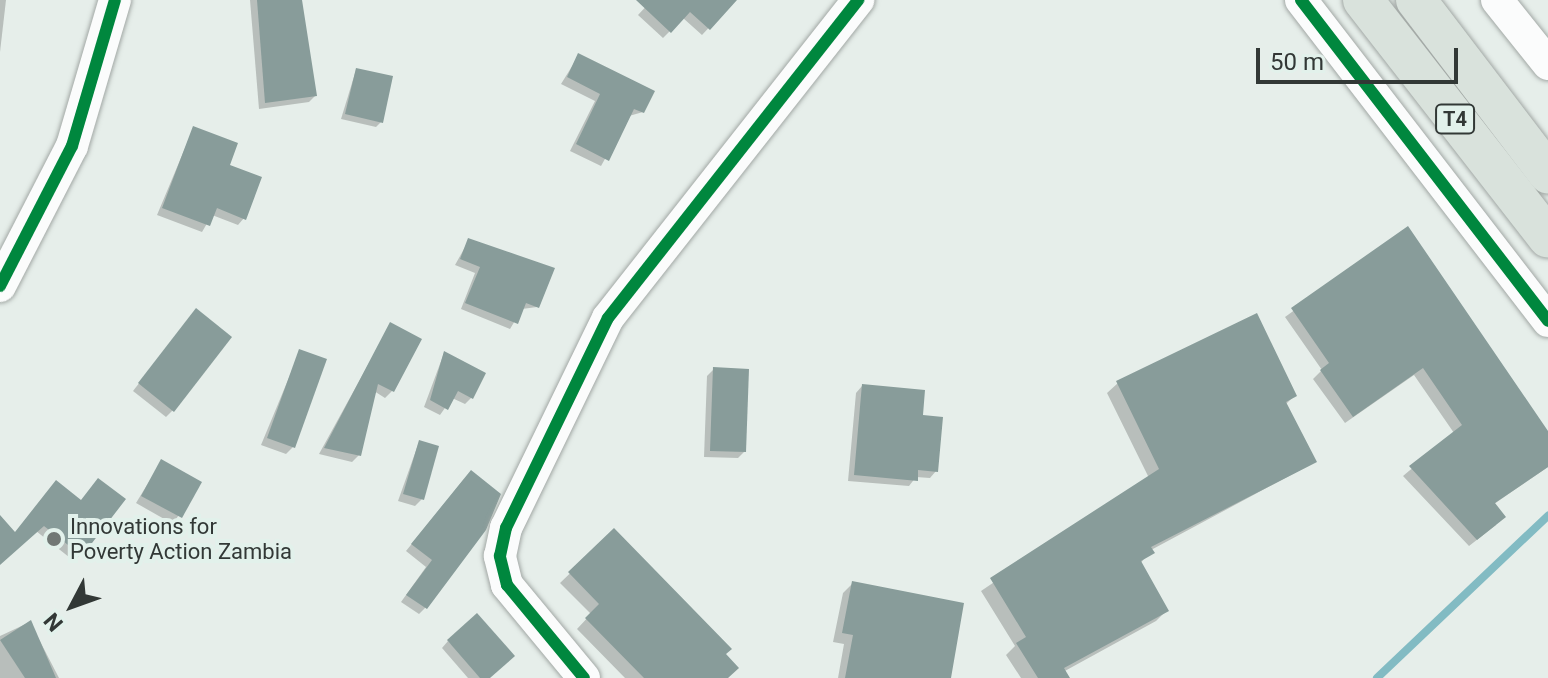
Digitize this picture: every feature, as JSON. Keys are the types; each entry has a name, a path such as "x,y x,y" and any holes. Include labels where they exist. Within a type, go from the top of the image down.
{"main road":[{"name":"T4","path":"1363,0 1548,238"},
{"name":"T4","path":"1416,0 1548,173"}],"street":[{"path":"0,286 72,146 115,0"},
{"path":"584,678 507,585 500,556 506,528 608,318 858,0"},
{"path":"1301,0 1548,321"},
{"path":"1497,0 1548,64"}],"building":[{"path":"257,0 302,0 317,96 265,103"},
{"path":"636,0 737,0 710,30 690,12 671,33"},
{"path":"578,53 655,91 644,113 634,109 609,161 576,144 600,94 567,77"},
{"path":"356,68 393,76 383,123 345,114"},
{"path":"193,126 238,143 230,165 262,177 246,220 217,208 210,226 162,208"},
{"path":"1408,226 1548,431 1548,467 1495,503 1506,517 1477,540 1409,466 1462,425 1423,368 1353,417 1320,370 1329,363 1291,308"},
{"path":"468,238 555,268 539,308 526,303 518,324 465,303 480,267 460,259"},
{"path":"196,308 232,337 174,412 138,383"},
{"path":"1257,313 1297,396 1286,402 1317,462 1151,547 1155,553 1141,561 1169,611 1064,668 1070,678 1038,678 1016,643 1026,637 990,578 1159,469 1116,381"},
{"path":"390,322 422,339 394,392 378,384 361,456 324,448"},
{"path":"299,349 327,359 295,448 267,438"},
{"path":"444,351 486,373 473,399 458,391 448,410 430,400"},
{"path":"713,367 749,369 746,452 710,451"},
{"path":"862,384 925,390 923,415 943,417 938,472 918,470 918,481 854,475"},
{"path":"419,440 439,446 424,500 403,494"},
{"path":"161,459 202,482 182,518 141,496"},
{"path":"471,470 501,494 486,530 427,609 406,595 432,560 411,544"},
{"path":"98,478 126,499 82,556 44,526 0,565 0,515 15,532 56,480 81,500"},
{"path":"614,528 732,649 726,654 739,668 728,678 644,678 585,618 599,604 568,572"},
{"path":"852,581 964,603 951,678 845,678 853,635 842,633"},
{"path":"477,613 515,656 490,678 480,678 447,640"},
{"path":"31,620 56,678 25,678 0,640"}],"waterway":[{"path":"1377,678 1548,516"}],"cycle path":[{"path":"0,286 72,146 115,0"},
{"path":"584,678 507,585 500,556 506,528 608,318 858,0"},
{"path":"1301,0 1548,321"}],"place":[{"name":"Innovations for Poverty Action Zambia","path":"54,539"}]}
